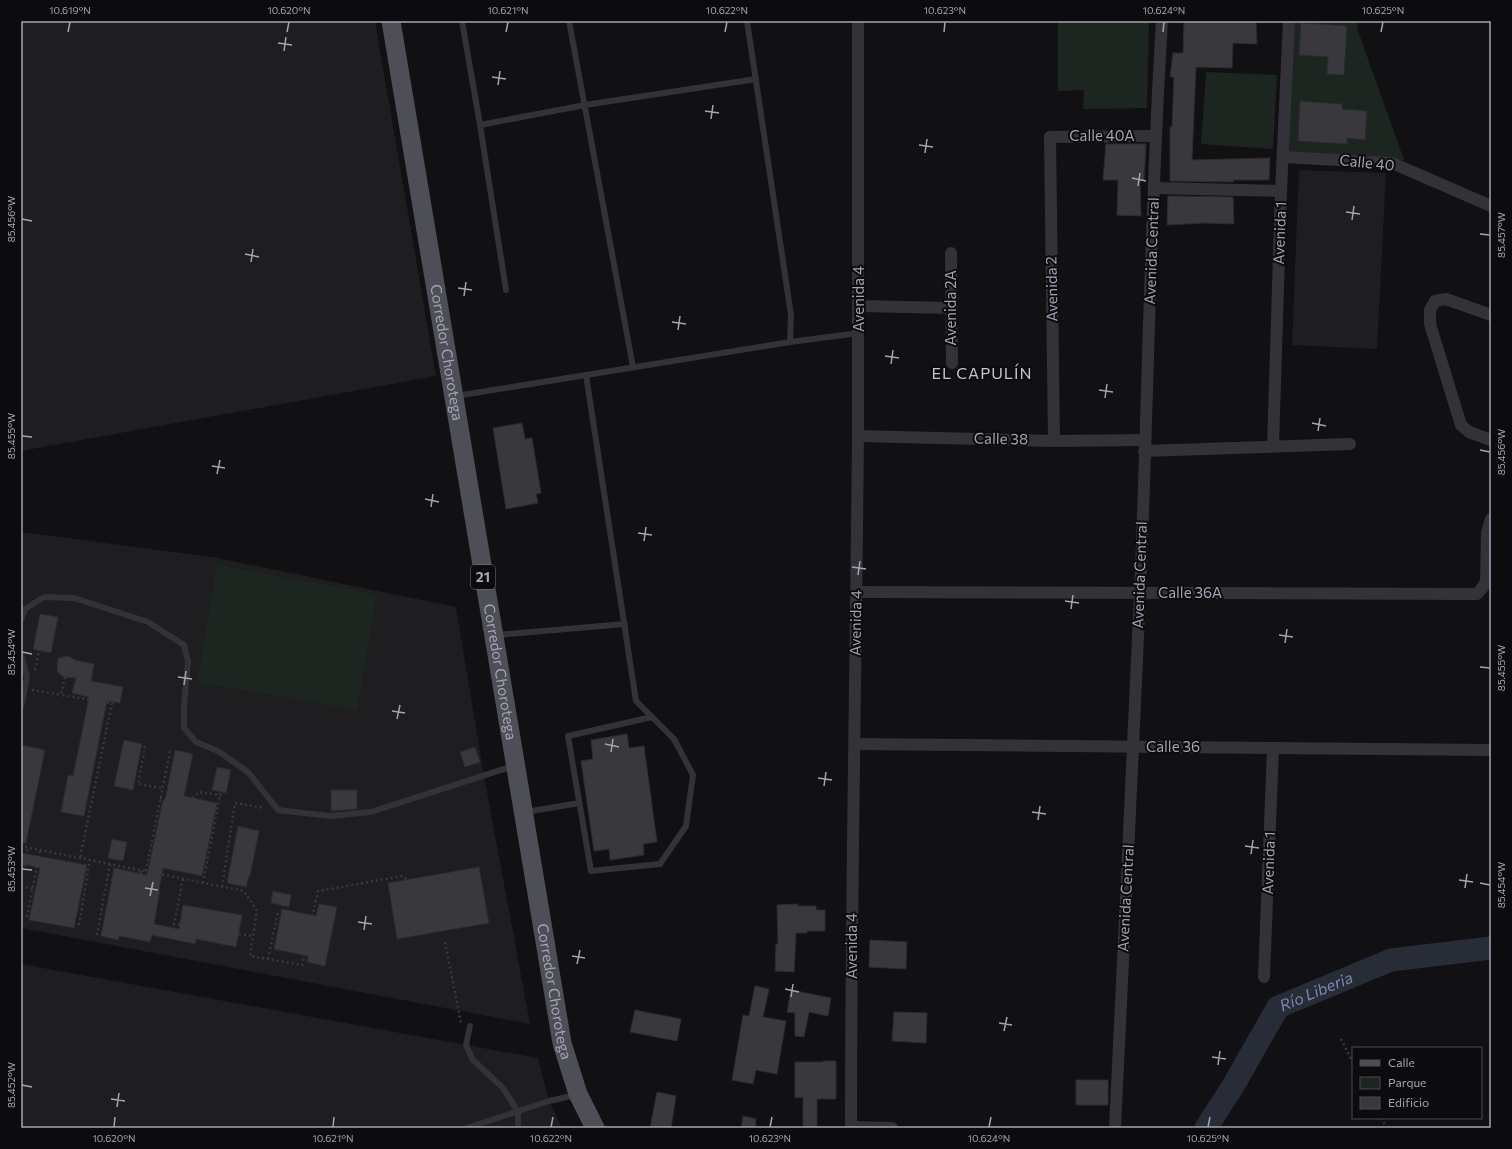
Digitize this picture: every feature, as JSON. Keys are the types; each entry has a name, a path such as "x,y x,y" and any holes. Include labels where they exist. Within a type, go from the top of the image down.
{"main road":[{"name":"Corredor Chorotega","path":"391,21 522,813 562,1043 578,1094 595,1128"}],"street":[{"name":"Avenida 4","path":"851,1128 852,872 855,744 859,333 858,21"},
{"name":"Avenida Central","path":"1115,1128 1140,592 1144,445 1155,188 1155,136 1162,21"},
{"name":"Avenida 1","path":"1273,446 1281,190 1289,21"},
{"name":"Calle 40A","path":"1050,137 1155,136"},
{"name":"Avenida 2","path":"1050,137 1054,441"},
{"name":"Calle 40","path":"1283,157 1392,163 1491,206"},
{"path":"1155,188 1281,190"},
{"name":"Avenida 2A","path":"951,253 952,363"},
{"path":"1491,315 1446,299 1435,301 1430,310 1430,324 1461,425 1469,432 1491,440"},
{"path":"859,306 952,308"},
{"name":"Calle 38","path":"858,436 1144,445 1273,446 1350,444"},
{"name":"Calle 36A","path":"856,592 1477,594 1486,581 1487,533 1491,519"},
{"name":"Calle 36","path":"855,744 1491,750"},
{"name":"Avenida 1","path":"1264,977 1273,748"},
{"path":"851,1128 892,1128"}],"lane":[{"path":"462,21 506,290"},
{"path":"569,21 633,367"},
{"path":"747,21 790,316 790,342"},
{"path":"480,124 585,105 756,79"},
{"path":"453,396 790,342 859,333"},
{"path":"586,375 636,701 652,717 674,739 693,775 686,826 660,864 591,871 568,736 652,717"},
{"path":"21,620 25,609 44,597 74,598 148,622 184,645 188,661 184,706 184,728 196,742 218,751 248,772 278,810 330,816 371,812 514,765"},
{"path":"493,636 624,624"},
{"path":"21,654 27,677 21,707"},
{"path":"522,813 579,803"},
{"path":"470,1026 466,1045 473,1060 503,1088 518,1112 518,1128"},
{"path":"467,1128 578,1094"}],"path":[{"path":"34,674 39,650"},
{"path":"61,695 65,678"},
{"path":"31,689 112,703 80,858"},
{"path":"145,746 138,784 162,788"},
{"path":"146,871 170,751"},
{"path":"160,798 188,803 199,792 220,794 203,883"},
{"path":"222,887 235,803 278,810"},
{"path":"21,867 24,868 27,847 244,891 257,911 250,956 302,965 318,891 403,876 407,880"},
{"path":"27,917 40,850"},
{"path":"79,925 90,860"},
{"path":"97,935 110,864"},
{"path":"130,937 141,870"},
{"path":"180,925 174,924 183,879"},
{"path":"21,886 33,889"},
{"path":"268,958 278,911"},
{"path":"239,934 253,936"},
{"path":"444,942 462,1024"},
{"path":"1341,1039 1352,1061"},
{"path":"1382,1119 1387,1128"}],"shaded area":[{"path":"21,21 375,21 436,376 21,451"},
{"path":"1299,170 1386,173 1377,349 1292,345"},
{"path":"21,532 212,557 456,607 485,781 530,1024 21,928"},
{"path":"21,964 538,1058 549,1101 562,1128 21,1128"}],"green space":[{"path":"1058,21 1149,21 1147,108 1083,109 1084,90 1058,91"},
{"path":"1293,21 1358,21 1357,28 1404,160 1288,153","holes":["1300,101 1342,104 1342,109 1367,111 1365,140 1347,138 1346,144 1298,141"]},
{"path":"1206,72 1277,75 1273,149 1201,144"},
{"path":"217,565 377,594 357,710 197,682"}],"building":[{"path":"1184,21 1256,21 1257,44 1233,43 1232,68 1196,67 1192,160 1270,158 1269,180 1233,180 1233,182 1170,181 1170,127 1172,127 1174,77 1170,77 1173,53 1183,53"},
{"path":"1301,23 1347,26 1344,75 1327,74 1328,57 1299,55"},
{"path":"1300,101 1342,104 1342,109 1367,111 1365,140 1347,138 1347,144 1298,141"},
{"path":"1106,144 1146,144 1144,180 1140,180 1141,216 1117,215 1118,180 1103,180"},
{"path":"1168,196 1233,197 1234,224 1204,223 1167,225"},
{"path":"522,423 525,439 532,438 541,493 536,494 538,503 506,509 493,428"},
{"path":"40,614 58,617 51,653 33,649"},
{"path":"68,656 75,660 94,664 91,681 123,687 120,703 107,701 84,816 61,812 68,775 73,776 89,697 72,693 76,678 62,676 57,671 58,658"},
{"path":"627,734 629,748 644,746 657,842 643,844 644,855 610,860 609,849 594,851 581,761 593,759 591,740"},
{"path":"124,740 142,744 133,790 114,786"},
{"path":"21,745 45,750 26,843 21,843"},
{"path":"475,747 480,762 465,767 460,752"},
{"path":"175,750 193,754 184,796 217,803 202,876 163,868 154,924 179,929 183,905 242,915 236,947 196,939 195,944 152,935 150,942 119,936 118,940 101,936 114,868 147,875"},
{"path":"217,767 231,770 226,793 212,790"},
{"path":"331,790 357,790 357,809 331,811"},
{"path":"238,826 259,831 250,876 246,887 227,883"},
{"path":"112,839 127,842 123,861 108,858"},
{"path":"21,853 87,865 74,928 29,920 40,868 21,864"},
{"path":"479,867 489,923 397,939 388,883"},
{"path":"273,891 291,895 289,907 271,903"},
{"path":"319,904 337,907 325,966 307,962 308,956 274,949 282,909 316,916"},
{"path":"798,904 798,906 816,906 816,910 825,910 825,931 807,931 807,933 796,933 794,972 775,971 776,944 778,944 777,905"},
{"path":"870,940 907,942 906,969 869,967"},
{"path":"755,986 769,989 763,1017 786,1021 777,1074 756,1070 753,1084 732,1080 743,1015 749,1016"},
{"path":"791,990 831,998 828,1016 809,1012 804,1037 795,1036 795,1013 787,1012"},
{"path":"635,1010 681,1019 677,1041 630,1032"},
{"path":"894,1012 927,1013 926,1043 892,1041"},
{"path":"836,1061 836,1099 817,1099 817,1128 803,1128 803,1097 795,1098 795,1062"},
{"path":"1076,1080 1108,1080 1108,1105 1076,1105"},
{"path":"657,1092 676,1096 671,1128 650,1128"},
{"path":"743,1116 756,1119 755,1128 741,1128"}],"waterway":[{"name":"Río Liberia","path":"1206,1128 1233,1086 1278,1007 1391,960 1491,948"}],"district":[{"name":"EL CAPULÍN","path":"982,373"}]}
